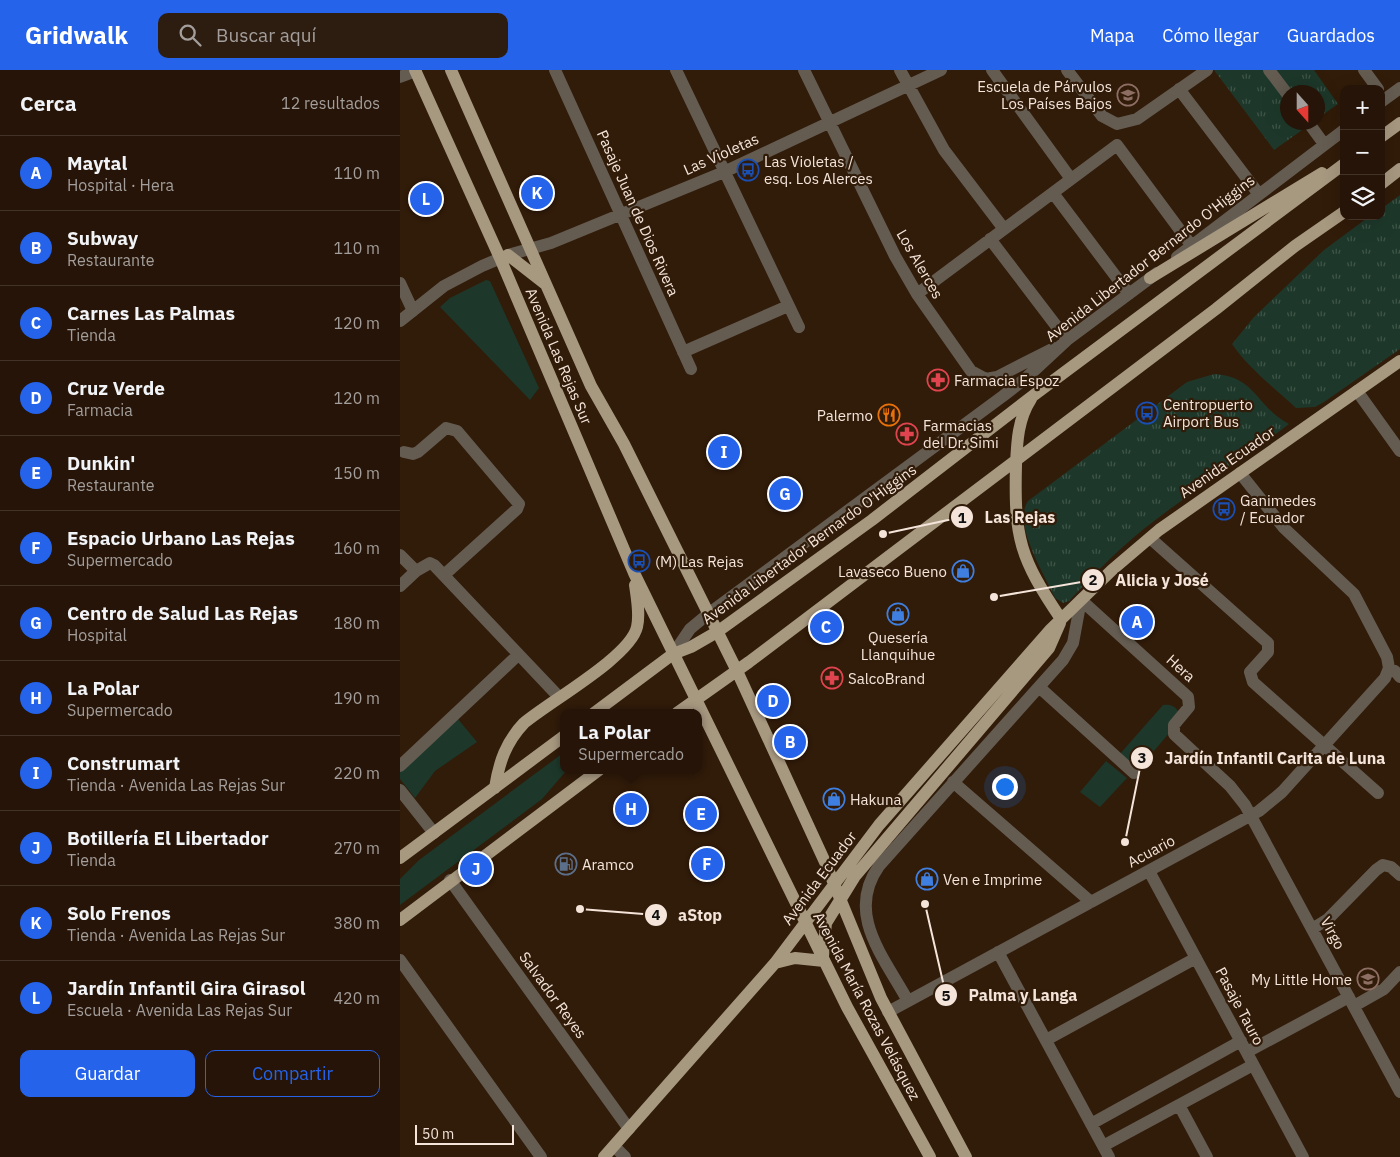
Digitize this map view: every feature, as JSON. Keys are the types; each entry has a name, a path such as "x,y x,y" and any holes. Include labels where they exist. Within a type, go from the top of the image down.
{"main road":[{"name":"Avenida Las Rejas Sur","path":"415,70 504,256 634,573 673,654"},
{"name":"Avenida Las Rejas Sur","path":"451,70 591,386 624,444 717,632"},
{"path":"1385,134 1400,123"},
{"path":"1150,278 1294,188 1340,165"},
{"name":"Avenida Libertador Bernardo O'Higgins","path":"599,709 673,654 691,647 717,632 872,520 1034,394 1340,166"},
{"path":"1385,181 1400,169"},
{"path":"1385,186 1400,177"},
{"path":"682,709 737,671 1216,309 1295,246 1340,215"},
{"path":"504,256 534,274 547,286"},
{"name":"Avenida Ecuador","path":"604,1157 775,963 879,825 1061,619 1150,538 1400,361"},
{"path":"1034,394 1020,425 1016,459 1015,506 1019,539 1034,579 1061,619"},
{"path":"494,788 502,754 515,732 534,714 616,656 634,634 638,612 634,573"},
{"name":"Avenida Ecuador","path":"824,961 826,922 841,898 886,838 1049,648 1061,619"},
{"name":"Avenida María Rozas Velásquez","path":"717,632 737,671 841,898 888,1012 966,1157"},
{"name":"Avenida María Rozas Velásquez","path":"673,654 701,709"},
{"name":"Avenida María Rozas Velásquez","path":"702,711 866,1044 930,1157"},
{"path":"400,858 560,739"},
{"path":"400,920 450,880 594,774"},
{"path":"775,963 795,958 824,961"}],"street":[{"path":"400,77 415,70"},
{"name":"Pasaje Juan de Dios Rivera","path":"555,70 691,369"},
{"path":"676,70 799,327"},
{"name":"Los Alerces","path":"804,70 895,256 917,294 966,365 976,374 986,379 1004,374 1067,340"},
{"path":"900,70 944,150 1004,229"},
{"name":"Las Violetas","path":"400,321 462,276 504,256 551,243 724,172 941,70"},
{"path":"992,70 1071,179"},
{"path":"1067,70 1102,116 1117,124 1136,119 1180,89 1200,72"},
{"path":"1269,70 1280,85"},
{"path":"1364,70 1374,85"},
{"path":"1385,94 1400,88"},
{"path":"1180,89 1258,193"},
{"path":"1117,124 1117,144 1191,245"},
{"path":"1314,130 1324,144"},
{"name":"Avenida Libertador Bernardo O'Higgins","path":"673,654 690,629 708,614 1002,396 1045,362 1067,340 1258,193 1340,133"},
{"path":"917,294 1117,144"},
{"path":"1053,193 1129,294"},
{"path":"990,239 1067,340"},
{"path":"400,283 413,311"},
{"path":"683,352 788,306"},
{"path":"1357,391 1400,451"},
{"path":"401,451 413,454 418,452 446,428 457,431 516,499 517,509 444,575"},
{"path":"1240,473 1284,528 1354,594 1387,656 1389,668 1400,677"},
{"path":"1150,538 1266,640 1269,649 1250,672 1251,679 1378,793"},
{"path":"400,554 416,570"},
{"path":"400,586 416,570 430,563 444,575 559,697"},
{"path":"908,1001 869,930 864,906 866,890 879,866 1039,688 1069,651 1074,637 1081,600"},
{"name":"Hera","path":"1081,600 1186,694 1190,704 1174,725 1174,734 1230,786 1251,816"},
{"path":"400,766 518,655"},
{"name":"Acuario","path":"888,1012 1251,816 1282,792 1325,746 1383,681 1389,668"},
{"path":"1039,688 1134,773"},
{"path":"954,782 1090,902"},
{"path":"400,790 434,833"},
{"name":"Virgo","path":"1251,816 1400,1090"},
{"path":"1312,929 1328,919 1376,870 1384,865 1391,867 1400,875"},
{"name":"Pasaje Tauro","path":"1149,871 1303,1157"},
{"name":"Salvador Reyes","path":"450,880 629,1129"},
{"path":"998,952 1106,1152 1179,1105 1253,1065"},
{"path":"1046,1040 1196,958"},
{"path":"400,960 541,1157"},
{"path":"1091,1124 1244,1047 1384,990 1400,972"},
{"path":"1179,1105 1207,1157"},
{"path":"614,1146 625,1157"}],"green space":[{"path":"1214,70 1314,70 1325,85 1280,85 1280,130 1302,130 1274,150"},
{"path":"1325,86 1338,104 1325,113"},
{"path":"1400,195 1400,349 1324,402 1315,407 1296,408 1254,370 1232,344 1254,317 1324,250 1365,220 1385,220 1385,206"},
{"path":"486,280 490,281 539,388 530,400 440,307 450,298"},
{"path":"1214,374 1239,380 1255,393 1278,417 1289,424 1146,527 1112,557 1069,601 1063,603 1055,598 1027,536 1024,511 1028,501 1187,382"},
{"path":"1163,705 1172,706 1178,711 1176,725 1137,771 1119,755"},
{"path":"458,719 477,742 435,771 415,798 400,779 400,771"},
{"path":"560,755 560,774 564,774 542,799 400,905 400,879 419,860"},
{"path":"1106,761 1127,778 1100,807 1080,792"}],"place":[{"name":"Escuela de Párvulos Los Países Bajos","path":"1128,95"},
{"name":"Las Violetas / esq. Los Alerces","path":"748,170"},
{"name":"Solo Frenos","path":"537,193"},
{"name":"Jardín Infantil Gira Girasol","path":"426,199"},
{"name":"Farmacia Espoz","path":"938,380"},
{"name":"Centropuerto Airport Bus","path":"1147,413"},
{"name":"Palermo","path":"889,415"},
{"name":"Farmacias del Dr. Simi","path":"907,434"},
{"name":"Construmart","path":"724,452"},
{"name":"Centro de Salud Las Rejas","path":"785,494"},
{"name":"Ganimedes / Ecuador","path":"1224,509"},
{"name":"Las Rejas","path":"883,534"},
{"name":"(M) Las Rejas","path":"639,561"},
{"name":"Lavaseco Bueno","path":"963,571"},
{"name":"Alicia y José","path":"994,597"},
{"name":"Quesería Llanquihue","path":"898,614"},
{"name":"Maytal","path":"1137,622"},
{"name":"Carnes Las Palmas","path":"826,627"},
{"name":"SalcoBrand","path":"832,678"},
{"name":"Cruz Verde","path":"773,701"},
{"name":"Subway","path":"790,742"},
{"name":"Hakuna","path":"834,799"},
{"name":"La Polar","path":"631,809"},
{"name":"Dunkin'","path":"701,814"},
{"name":"Jardín Infantil Carita de Luna","path":"1125,842"},
{"name":"Aramco","path":"566,864"},
{"name":"Espacio Urbano Las Rejas","path":"707,864"},
{"name":"Botillería El Libertador","path":"476,869"},
{"name":"Ven e Imprime","path":"927,879"},
{"name":"Palma y Langa","path":"925,904"},
{"name":"aStop","path":"580,909"},
{"name":"My Little Home","path":"1368,979"}]}
